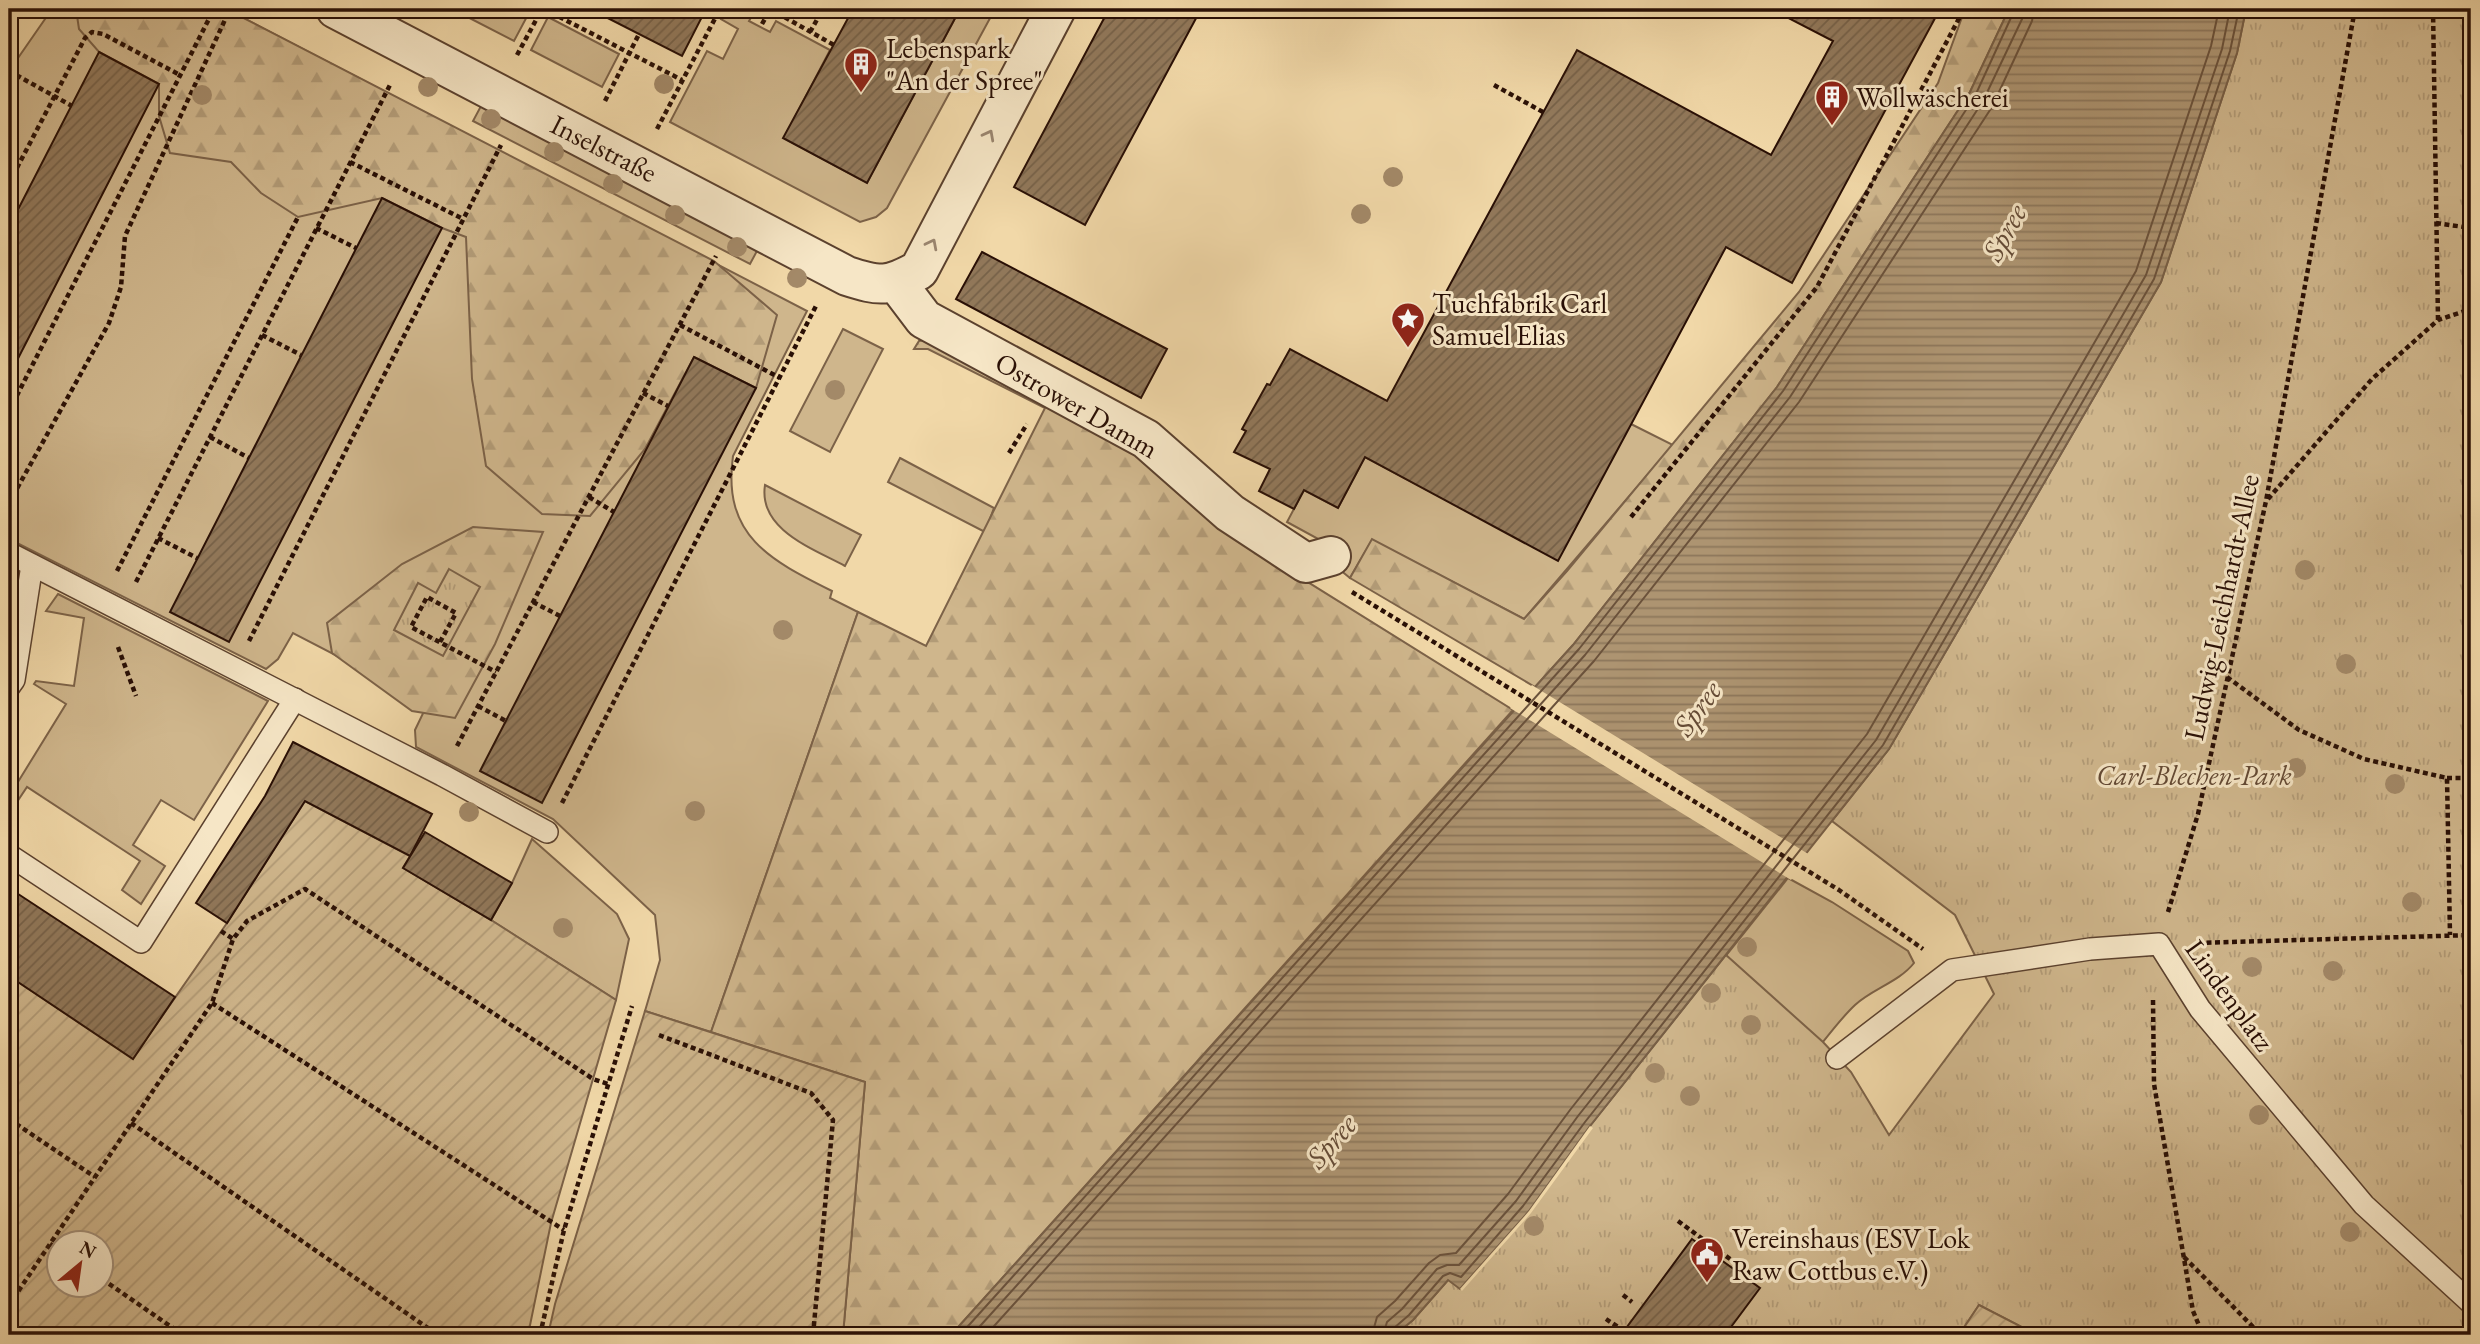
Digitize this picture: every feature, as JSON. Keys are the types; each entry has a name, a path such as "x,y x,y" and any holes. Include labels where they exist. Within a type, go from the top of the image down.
{"street":[{"name":"Inselstraße","path":"336,9 847,276 885,284"},
{"path":"885,284 919,270 1055,9"},
{"name":"Ostrower Damm","path":"885,284 924,319 1146,439 1230,513 1319,560"}],"lane":[{"path":"9,553 442,775 547,832"},
{"path":"9,687 14,680 32,565"},
{"path":"9,855 141,942 295,699"},
{"name":"Lindenplatz","path":"1838,1058 1952,970 2090,949 2159,944 2200,1010 2364,1205 2471,1303"}],"path":[{"path":"9,411 214,9"},
{"path":"9,503 109,323 121,287 125,236 230,9"},
{"path":"517,56 543,9 682,80"},
{"path":"657,129 720,9"},
{"path":"762,24 770,9 834,45"},
{"path":"810,32 823,9"},
{"path":"1631,517 1817,287 1964,9"},
{"name":"Ludwig-Leichhardt-Allee","path":"2203,1335 2193,1311 2154,1084 2152,1010 2159,944 2198,814 2266,501 2355,9"},
{"path":"2433,9 2438,320"},
{"path":"9,183 85,38 92,32 103,34 180,75"},
{"path":"605,101 639,34"},
{"path":"111,606 158,538 408,47"},
{"path":"9,71 72,106"},
{"path":"1494,85 1543,112"},
{"path":"235,668 501,145"},
{"path":"350,162 463,219"},
{"path":"9,203 19,208"},
{"path":"111,606 298,217"},
{"path":"2436,223 2471,228"},
{"path":"316,228 356,248"},
{"path":"460,740 714,261"},
{"path":"562,803 816,306"},
{"path":"2266,501 2372,379 2438,320 2471,309"},
{"path":"680,326 780,378"},
{"path":"262,335 301,355"},
{"path":"643,393 668,406"},
{"path":"210,438 249,457"},
{"path":"589,497 614,512"},
{"path":"158,538 197,558"},
{"path":"1319,560 1489,678 1839,890 1952,970"},
{"path":"440,642 456,612 427,597 411,627 496,672"},
{"path":"533,602 560,616"},
{"path":"2227,677 2298,730 2364,760 2447,778 2471,778"},
{"path":"478,706 506,721"},
{"path":"2447,778 2450,935"},
{"path":"61,1228 212,1003 233,939 247,921 305,889 593,1079 608,1084"},
{"path":"221,931 233,939"},
{"path":"2159,944 2471,935"},
{"path":"212,1003 564,1230"},
{"path":"540,1335 564,1230 632,1006"},
{"path":"659,1035 811,1093 833,1120 813,1335"},
{"path":"9,1119 95,1177"},
{"path":"131,1123 439,1335"},
{"path":"1678,1221 1752,1275 1749,1280"},
{"path":"9,1305 46,1250"},
{"path":"2184,1257 2261,1335"},
{"path":"116,1289 184,1335"},
{"path":"1623,1295 1632,1302"},
{"path":"1605,1319 1618,1328 1612,1335"}],"green space":[{"path":"52,9 226,9 807,311 733,456 735,506 743,526 755,542 771,556 832,591 830,598 858,612 711,1032 645,1011 660,960 655,915 553,819 416,747 415,730 428,703 293,633 278,659 266,669 9,539 9,71"},
{"path":"76,9 226,9 714,261 777,315 756,388 694,357 645,449 590,516 542,514 486,466 472,379 466,237 382,198 298,217 261,193 231,162 170,153 159,116 159,84 99,52 79,29"},
{"path":"452,9 531,9 514,41"},
{"path":"726,9 756,9 749,21 770,32 776,21 830,50 784,138 867,183 960,9 995,9 887,208 876,217 860,222 670,122 707,51 723,59 738,29 721,19"},
{"path":"1965,9 2009,9 1970,92 1777,387 1573,645 1535,687 1350,578 1372,539 1524,619 1799,292 1938,83"},
{"name":"Carl-Blechen-Park","path":"2246,9 2471,9 2471,1335 2037,1335 1979,1305 1959,1335 1395,1335 1413,1320 1449,1279 1460,1288 1529,1211 1590,1126 1726,955 1823,1042 1851,1072 1889,1135 1994,994 1955,915 1832,821 1889,749 2161,282 2237,53"},
{"path":"548,17 619,54 602,87 531,50"},
{"path":"481,106 758,249 750,264 473,121"},
{"path":"843,329 883,349 830,452 790,431"},
{"path":"930,339 1137,452 1221,528 1513,710 951,1335 843,1335 865,1082 711,1032 858,612 926,646 1045,408 928,349 914,349 919,341"},
{"path":"1631,424 1673,445 1524,619 1372,540 1350,578 1339,569 1322,541 1287,522 1304,490 1338,508 1365,457 1480,518"},
{"path":"900,458 994,508 985,532 888,482"},
{"path":"765,485 861,535 845,566 804,545 779,526 765,501"},
{"path":"473,527 543,532 495,644 455,718 412,711 332,653 327,623 402,564"},
{"path":"449,569 480,587 443,656 394,630 418,583 436,593"},
{"path":"58,594 268,701 194,820 161,800 133,845 165,866 141,904 122,890 140,861 27,787 9,814 9,788 13,790 66,704 34,684 36,681 74,686 84,618 46,611"},
{"path":"305,801 410,856 403,868 491,920 616,1000 551,1223 528,1335 9,1335 9,976 133,1058 227,923"},
{"path":"532,839 617,914 629,939 616,1000 491,920"},
{"path":"1788,878 1832,902 1908,951 1914,963 1901,975 1855,1005 1811,1057 1410,1335 1590,1126"},
{"path":"645,1011 865,1082 843,1335 548,1335 555,1304"},
{"path":"1979,1305 2037,1335 1959,1335"}],"water":[{"name":"Spree","path":"2009,9 2246,9 2237,53 2161,282 1889,749 1590,1126 1529,1211 1460,1289 1448,1280 1413,1320 1395,1335 951,1335 1573,645 1777,387 1970,92"}],"pier":[{"path":"1532,685 1810,855 1791,880 1510,708"},
{"path":"1590,1126 1593,1128 1531,1213 1462,1291 1460,1289 1529,1211"}],"building":[{"path":"590,9 706,9 682,56"},
{"name":"Lebenspark \"An der Spree\"","path":"853,9 960,9 867,183 783,138"},
{"path":"1109,9 1201,9 1085,225 1014,187"},
{"path":"1771,9 1940,9 1792,283 1726,247 1558,561 1365,457 1338,508 1304,490 1294,509 1259,491 1270,469 1234,452 1246,431 1242,429 1290,349 1387,401 1577,50 1771,155 1833,41"},
{"path":"99,52 159,84 9,376 9,227"},
{"path":"382,198 442,228 229,642 170,612"},
{"path":"982,252 1167,349 1141,398 956,299"},
{"path":"694,357 756,388 542,803 480,771"},
{"path":"293,742 432,814 410,856 305,801 227,923 196,903 265,796"},
{"path":"425,832 512,883 491,920 403,868"},
{"path":"9,888 175,997 133,1059 9,976"},
{"name":"Vereinshaus (ESV Lok Raw Cottbus e.V.)","path":"1692,1239 1760,1288 1725,1335 1621,1335"}],"place":[{"name":"Lebenspark \"An der Spree\"","path":"861,94"},
{"name":"Wollwäscherei","path":"1832,127"},
{"name":"Tuchfabrik Carl Samuel Elias","path":"1408,349"},
{"name":"Vereinshaus (ESV Lok Raw Cottbus e.V.)","path":"1707,1284"}]}
